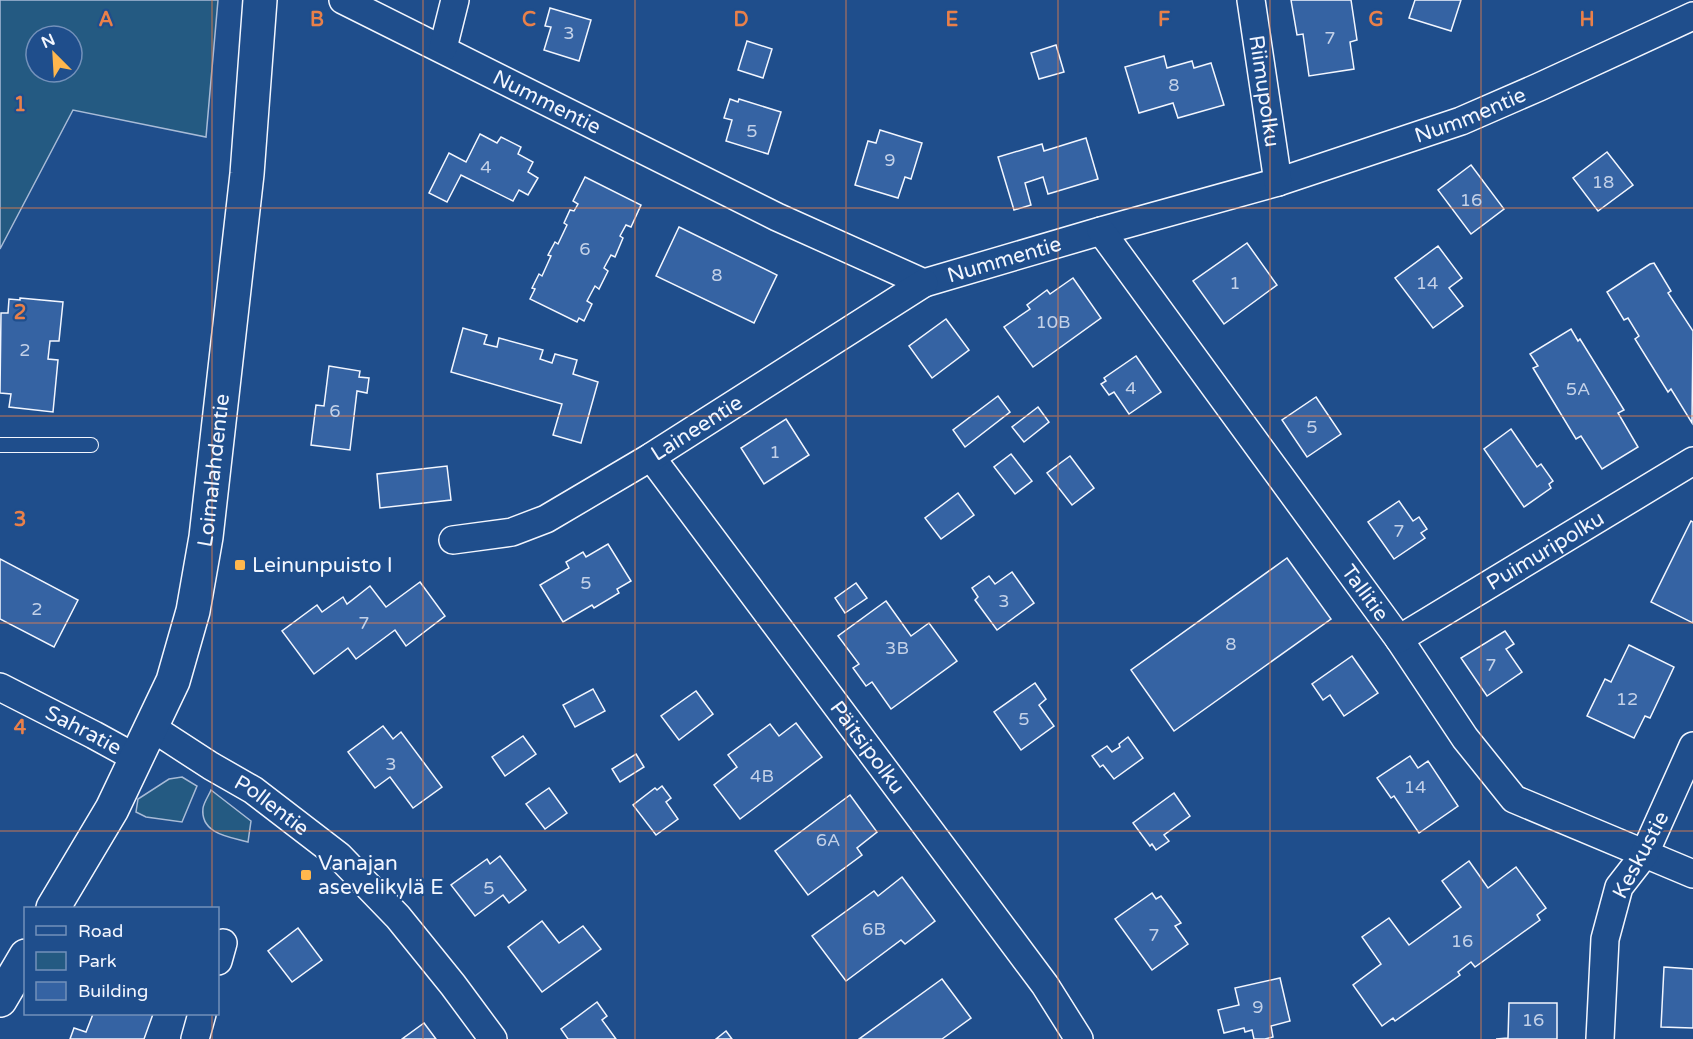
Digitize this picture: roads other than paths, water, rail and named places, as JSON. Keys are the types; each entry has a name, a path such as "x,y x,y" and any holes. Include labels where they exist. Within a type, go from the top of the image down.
{"street":[{"name":"Loimalahdentie","path":"54,907 112,809 173,681 193,611 206,537 247,174 260,0"},
{"name":"Nummentie","path":"344,0 777,217 924,283 1278,182 1461,121 1693,16"},
{"path":"443,48 455,0"},
{"name":"Riimupolku","path":"1251,0 1278,182"},
{"name":"Tallitie","path":"1101,231 1398,639 1465,738 1514,799 1693,874"},
{"name":"Laineentie","path":"453,540 512,532 546,519 651,457 924,283"},
{"name":"Päitsipolku","path":"651,457 1045,985 1079,1039"},
{"name":"Puimuripolku","path":"1398,639 1693,461"},
{"name":"Sahratie","path":"0,687 136,758"},
{"name":"Pollentie","path":"151,727 211,766 254,790 339,856 398,917 493,1039"},
{"name":"Keskustie","path":"1600,1039 1605,939 1619,887 1644,855 1693,746"},
{"path":"0,1000 24,959"},
{"path":"195,1039 202,1015"}],"lane":[{"path":"0,445 91,445"}],"place":[{"name":"Leinunpuisto I","path":"240,565"},
{"name":"Vanajan asevelikylä E","path":"306,875"}]}
